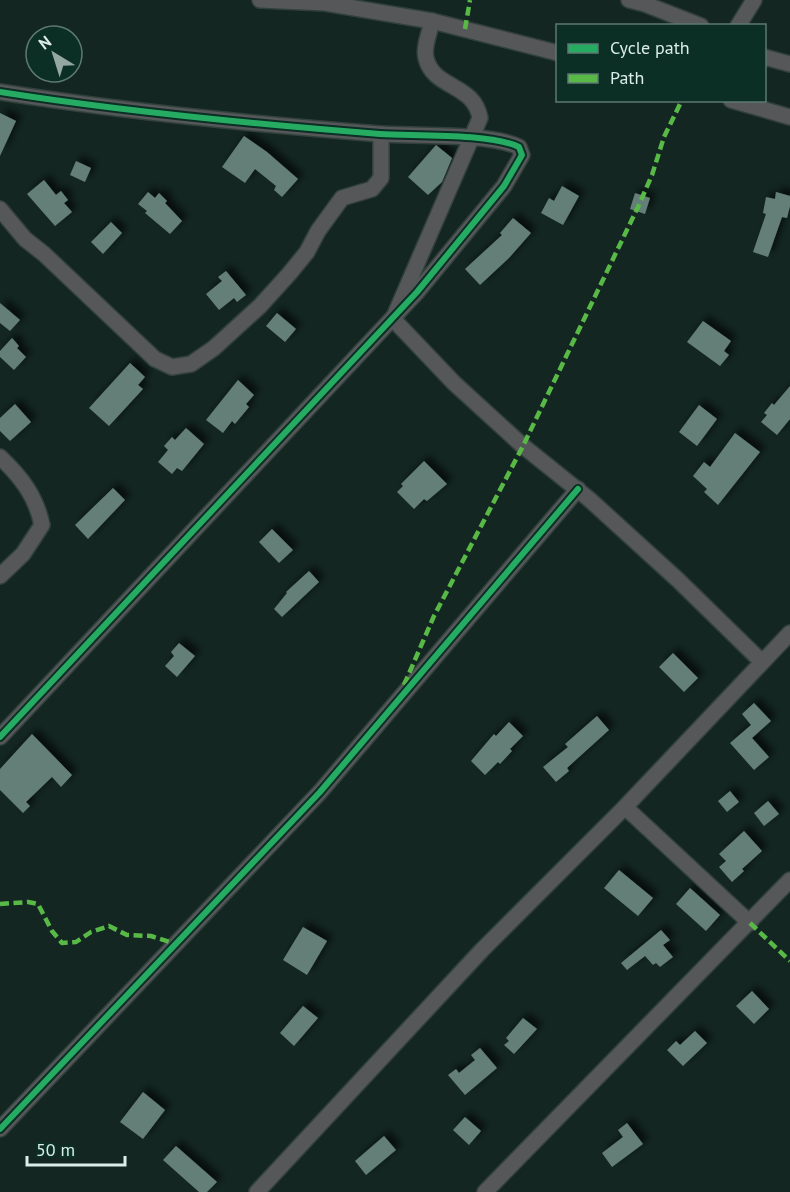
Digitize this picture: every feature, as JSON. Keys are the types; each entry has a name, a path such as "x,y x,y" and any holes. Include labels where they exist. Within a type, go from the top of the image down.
{"street":[{"path":"260,0 325,3 432,21 556,52"},
{"path":"629,0 696,24"},
{"path":"739,24 753,0"},
{"path":"393,319 480,118 478,108 463,91 447,84 430,69 425,50 432,21"},
{"path":"766,57 790,64"},
{"path":"0,92 219,119 381,134 470,138 510,143 519,147 522,155 504,186 484,212 393,319 0,737"},
{"path":"738,102 790,117"},
{"path":"0,209 25,239 44,254 155,359 172,367 191,364 214,348 260,306 307,252 318,231 342,198 372,189 381,178 381,134"},
{"path":"393,319 454,382 506,430 578,489 678,580 762,662"},
{"path":"0,457 29,489 39,510 42,525 23,554 0,576"},
{"path":"0,1129 320,792 578,489"},
{"path":"257,1192 474,958 625,807 790,633"},
{"path":"625,807 750,923"},
{"path":"485,1192 790,880"}],"building":[{"path":"0,113 16,121 0,156"},
{"path":"244,136 267,152 298,179 282,197 274,190 276,186 255,169 245,183 222,167"},
{"path":"436,145 452,158 442,182 428,195 408,177"},
{"path":"76,161 91,168 85,182 70,175"},
{"path":"44,180 56,195 61,191 68,200 64,203 72,212 55,226 27,194"},
{"path":"562,186 579,196 563,225 541,213 549,198 554,201"},
{"path":"148,192 155,198 159,193 182,221 170,234 138,204"},
{"path":"776,192 790,196 790,206 787,218 782,217 768,257 753,252 766,214 763,213 766,197 775,199"},
{"path":"635,193 650,198 645,214 630,209"},
{"path":"513,218 531,233 480,285 465,269 502,235 500,233"},
{"path":"111,222 122,233 103,254 91,242"},
{"path":"226,271 246,295 237,302 234,298 219,310 206,294 222,281 218,277"},
{"path":"0,303 20,320 10,331 0,323"},
{"path":"277,313 296,329 285,342 266,326"},
{"path":"703,321 731,341 724,351 729,355 720,366 687,342"},
{"path":"12,338 19,346 17,348 26,357 14,370 0,357 0,351"},
{"path":"130,363 145,377 138,385 143,389 109,426 89,408"},
{"path":"238,380 254,395 246,404 249,407 235,424 232,421 223,433 206,420"},
{"path":"790,386 790,419 777,435 761,422 767,415 764,413 772,403 774,405"},
{"path":"15,404 31,422 10,441 0,431 0,418"},
{"path":"699,405 717,419 697,446 679,432"},
{"path":"186,428 204,444 182,471 177,468 172,474 158,462 168,450 164,446 172,437 175,440"},
{"path":"735,433 760,452 718,505 704,492 707,489 693,476 704,462 710,467"},
{"path":"424,461 447,484 427,501 424,499 414,509 397,492 403,486 401,484"},
{"path":"113,488 125,500 88,539 75,525"},
{"path":"272,529 293,550 279,563 259,542"},
{"path":"309,571 319,582 282,617 274,609 286,592"},
{"path":"179,643 195,656 177,677 165,666 174,656 171,652"},
{"path":"673,653 698,678 684,692 659,667"},
{"path":"754,703 771,721 752,738 769,757 754,770 730,743 751,725 742,714"},
{"path":"597,716 609,730 567,768 569,771 556,782 543,767 568,747 565,744"},
{"path":"509,722 523,736 500,764 498,762 485,775 471,761 494,734 496,736"},
{"path":"32,734 72,775 61,787 52,777 26,802 30,806 23,813 0,790 0,769"},
{"path":"730,791 739,802 727,812 718,801"},
{"path":"768,801 779,814 764,826 754,813"},
{"path":"744,831 762,851 742,869 744,871 732,882 719,867 726,861 719,854"},
{"path":"619,870 653,898 638,916 604,888"},
{"path":"690,888 720,915 706,931 676,904"},
{"path":"303,927 327,941 307,975 283,960"},
{"path":"661,930 670,940 663,945 673,957 660,967 656,963 653,965 645,956 627,970 621,963"},
{"path":"752,991 769,1009 754,1024 736,1006"},
{"path":"303,1006 318,1018 294,1046 280,1033"},
{"path":"523,1018 537,1029 514,1054 504,1045 509,1041 506,1038"},
{"path":"695,1031 707,1043 683,1066 667,1050 676,1041 680,1045"},
{"path":"480,1048 497,1068 465,1095 448,1075 456,1069 459,1073 475,1060 471,1055"},
{"path":"143,1092 165,1110 143,1139 120,1122"},
{"path":"465,1117 481,1131 469,1145 453,1130"},
{"path":"627,1123 643,1144 612,1167 602,1153 623,1137 618,1130"},
{"path":"384,1136 396,1150 366,1175 355,1161"},
{"path":"176,1146 217,1182 207,1192 199,1192 163,1160"}],"marked path":[{"path":"465,29 470,0"},
{"path":"404,685 434,616 523,446 638,207 652,175 664,137 681,102"},
{"path":"0,904 28,902 38,904 52,931 62,943 76,942 91,932 109,926 127,935 151,936 176,944"},
{"path":"750,923 790,961"}],"cycle path":[{"path":"0,92 95,106 237,122 380,134 490,139 519,147 522,155 504,186 417,292 0,737"},
{"path":"0,1129 320,792 578,489"}]}
